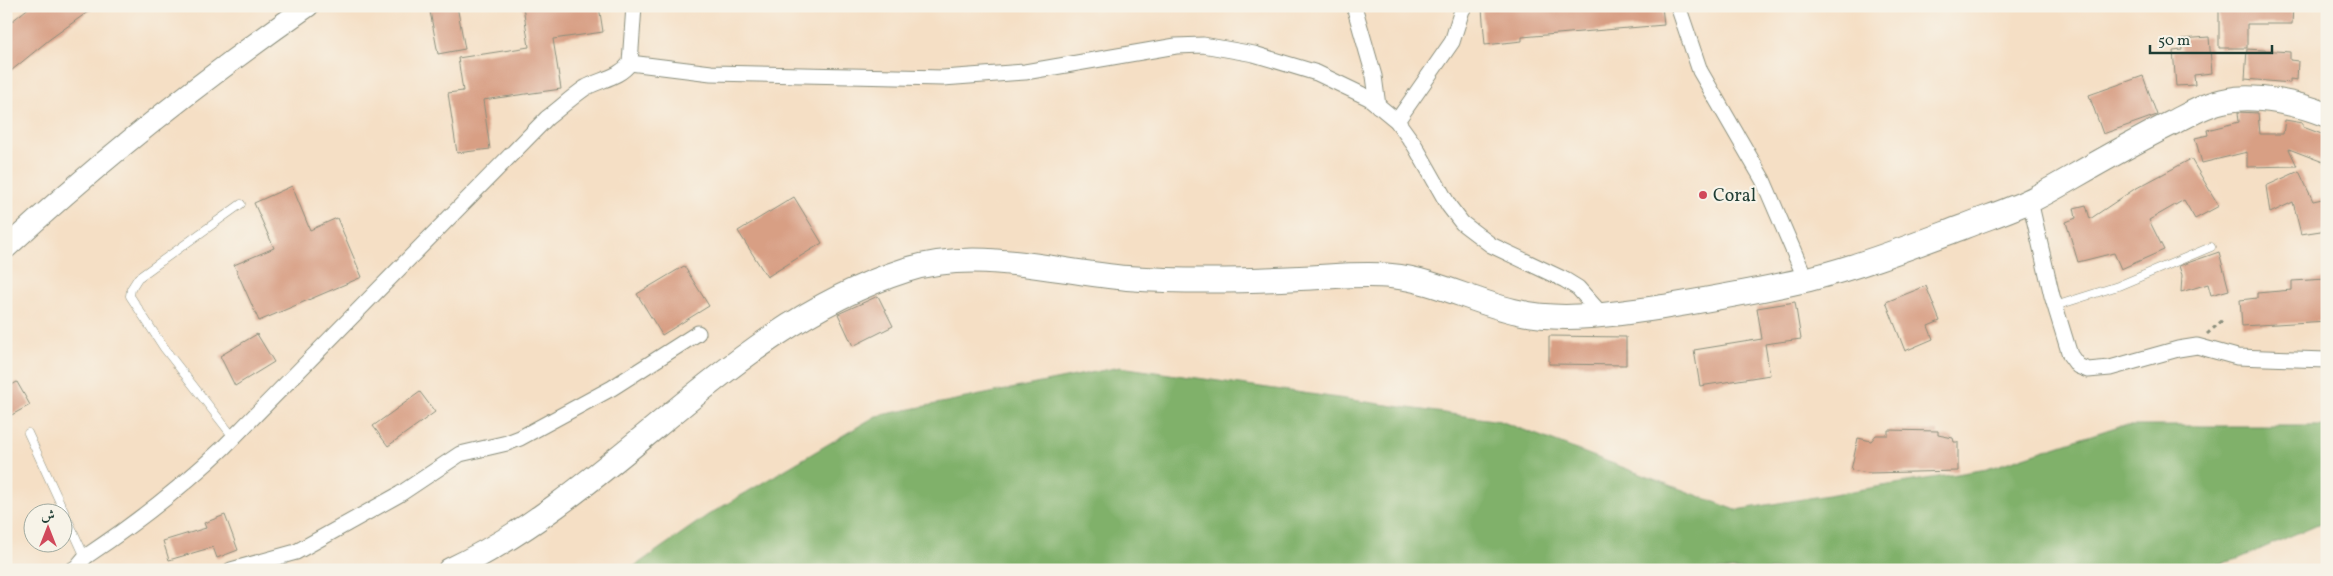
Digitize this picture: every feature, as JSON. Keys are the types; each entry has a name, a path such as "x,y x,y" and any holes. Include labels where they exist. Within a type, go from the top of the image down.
{"main road":[{"path":"6,248 68,191 144,129 225,66 308,6"},
{"path":"450,570 498,546 527,528 644,438 751,351 797,319 877,281 924,265 952,260 993,261 1127,278 1297,278 1364,274 1396,276 1442,287 1519,313 1540,316 1602,315 1664,307 1806,280 1896,252 2030,201 2139,140 2221,101 2248,98 2310,108 2327,115"}],"street":[{"path":"79,566 200,470 234,438 547,118 586,88 603,79 618,75 630,63 634,6"},
{"path":"1354,6 1374,76 1378,106"},
{"path":"1397,121 1452,42 1462,10 1466,6"},
{"path":"1678,6 1700,71 1763,180 1806,280"},
{"path":"630,63 711,73 943,78 1025,72 1176,46 1202,45 1254,54 1317,73 1369,98 1397,121 1415,146 1449,206 1462,223 1491,245 1578,288 1602,315"},
{"path":"2030,201 2055,306 2073,361 2078,366 2088,370 2110,368 2178,349 2197,346 2237,357 2327,360"},
{"path":"231,570 285,556 312,544 400,494 460,454 520,438 604,392 698,333"}],"lane":[{"path":"234,438 164,348 130,296 131,288 138,278 241,204"},
{"path":"2055,306 2118,286 2211,247"},
{"path":"28,433 79,566"}],"green space":[{"path":"1120,367 1500,421 1736,510 1987,469 2119,426 2327,426 2327,520 2238,559 2197,570 629,570 708,515 876,416"}],"building":[{"path":"31,6 96,6 50,39 6,75 6,26"},
{"path":"429,6 457,6 465,49 438,54"},
{"path":"523,6 599,6 603,32 553,39 561,89 483,100 490,149 457,153 448,93 463,91 458,58 529,47"},
{"path":"1516,6 1662,6 1664,25 1522,37 1522,41 1485,45 1482,9"},
{"path":"2223,6 2293,6 2292,24 2247,24 2247,48 2219,48 2219,10 2223,10"},
{"path":"2209,37 2212,73 2194,75 2195,85 2176,86 2173,51 2182,50 2181,39"},
{"path":"2247,49 2290,52 2290,60 2298,61 2297,80 2290,79 2290,83 2245,79"},
{"path":"2143,76 2157,115 2103,134 2089,95"},
{"path":"2238,112 2258,113 2260,134 2283,134 2285,120 2303,123 2303,127 2327,136 2327,151 2323,162 2289,149 2297,166 2247,167 2247,152 2202,163 2195,138 2208,135 2207,130 2239,122"},
{"path":"2191,159 2219,206 2195,219 2184,200 2149,220 2164,250 2121,269 2114,253 2078,262 2066,222 2076,218 2074,208 2086,205 2090,219 2133,190"},
{"path":"2299,171 2313,201 2327,198 2327,230 2301,234 2293,202 2270,213 2266,186"},
{"path":"292,186 310,230 337,218 362,277 259,321 234,265 274,248 254,203"},
{"path":"794,197 822,243 767,277 738,231"},
{"path":"2219,252 2229,290 2211,295 2208,284 2181,292 2182,275 2179,266"},
{"path":"684,266 709,306 662,335 637,294"},
{"path":"2327,279 2327,321 2242,326 2240,300 2257,298 2257,293 2292,290 2292,281"},
{"path":"1926,286 1940,321 1928,326 1933,339 1905,351 1886,302"},
{"path":"878,296 893,326 853,346 838,314"},
{"path":"1795,302 1801,339 1765,344 1770,375 1700,386 1694,350 1762,339 1757,308"},
{"path":"257,334 274,362 235,386 220,356"},
{"path":"1549,336 1626,337 1626,365 1549,364"},
{"path":"17,382 30,405 6,418 6,388"},
{"path":"420,392 435,412 388,446 373,426"},
{"path":"1888,430 1938,431 1938,435 1953,438 1954,442 1958,442 1958,471 1868,473 1851,470 1858,438 1871,441 1876,435 1888,435"},
{"path":"225,515 238,550 217,558 213,547 169,560 163,541 206,528 204,523"}],"place":[{"name":"Coral","path":"1703,195"}]}
